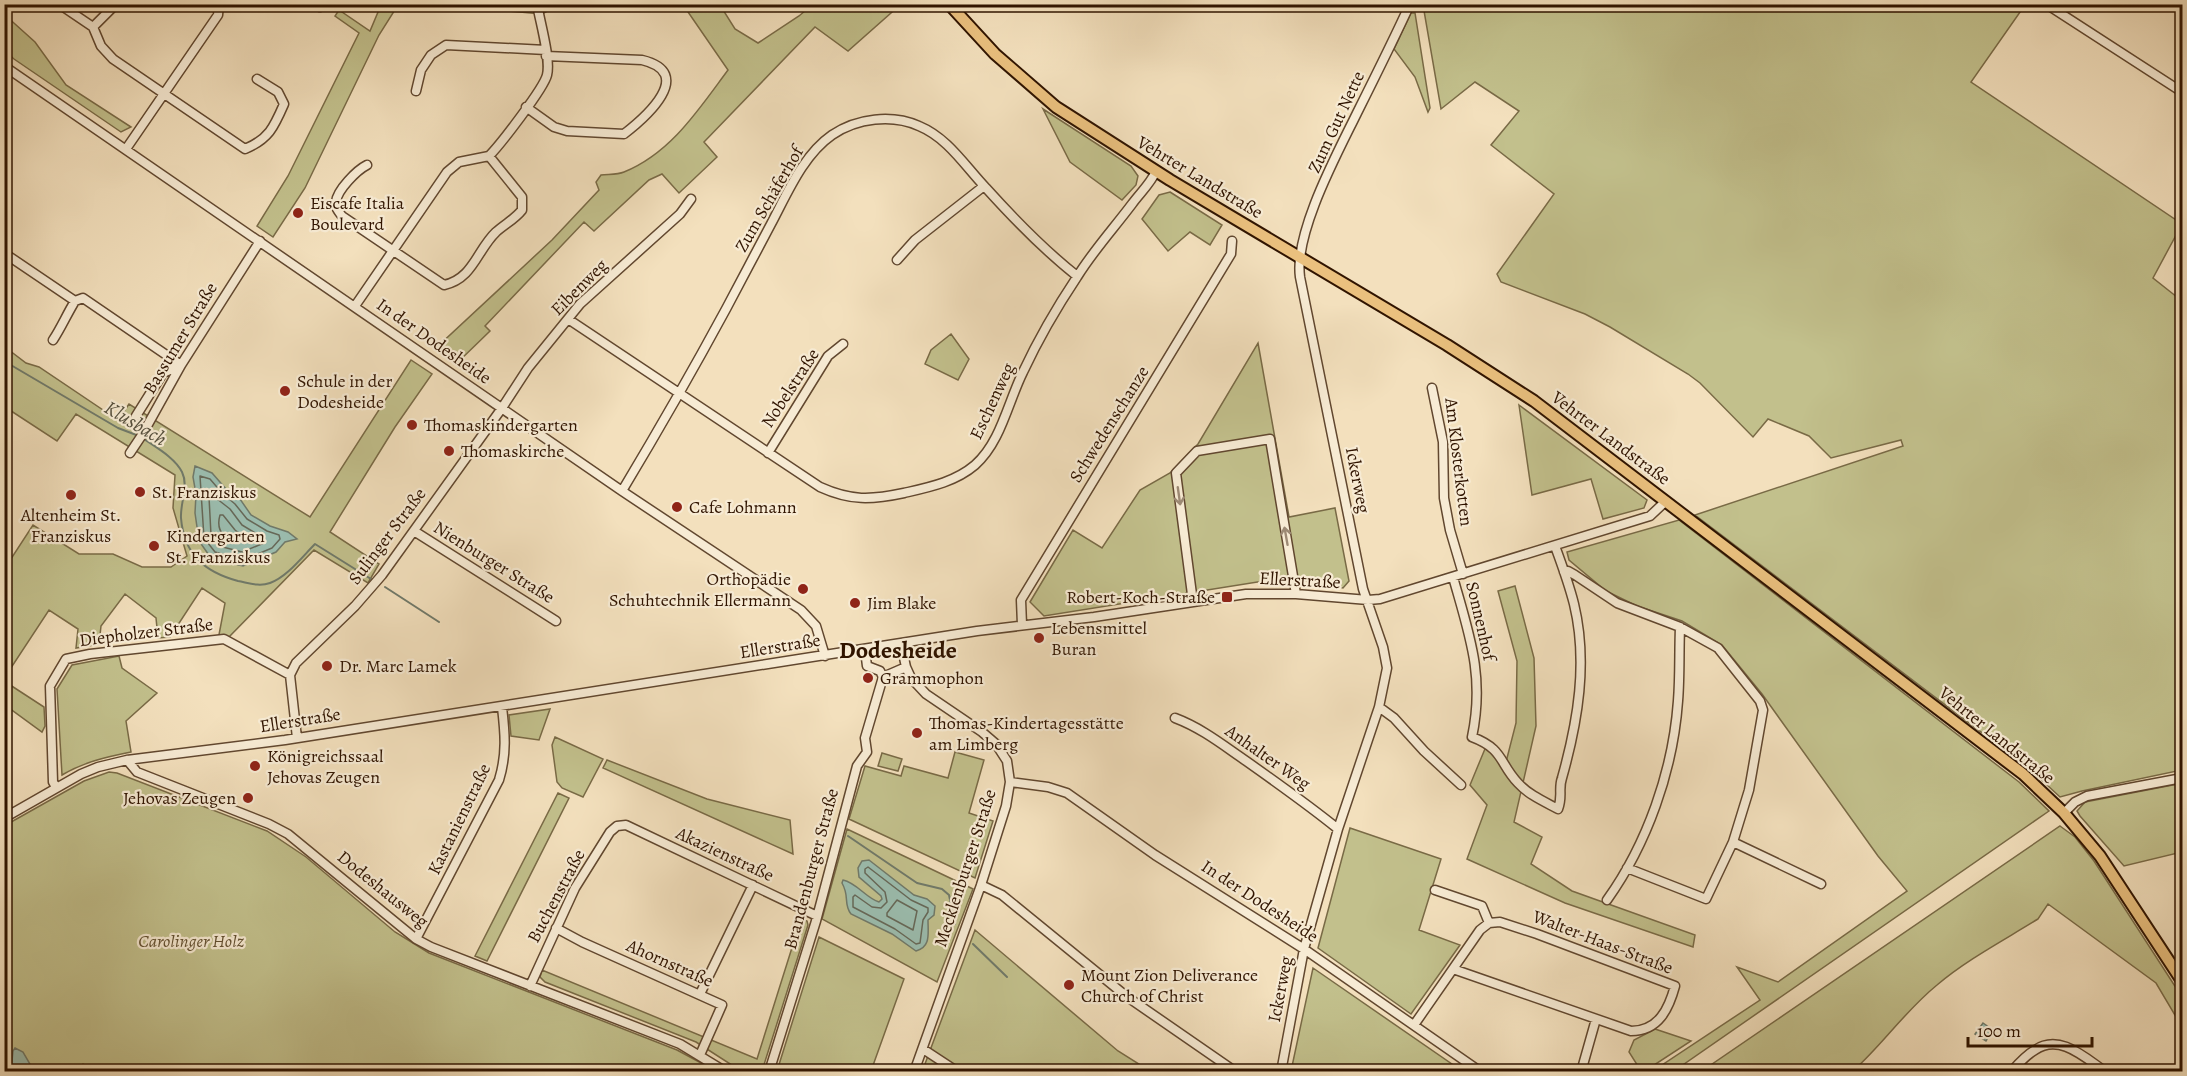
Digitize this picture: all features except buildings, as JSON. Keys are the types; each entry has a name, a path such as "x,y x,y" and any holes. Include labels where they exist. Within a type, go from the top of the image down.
{"main road":[{"name":"Vehrter Landstraße","path":"949,4 995,54 1041,95 1156,171 1485,368 1534,400 1986,744 2023,774 2064,813 2100,856 2182,981"}],"street":[{"path":"59,4 93,27 101,46 113,59 245,149 273,130 284,104 278,92 257,79"},
{"path":"93,27 116,4"},
{"path":"126,149 218,15 219,4"},
{"path":"355,306 447,172 459,162 489,156 547,75 546,53 537,4"},
{"name":"Zum Gut Nette","path":"1299,256 1303,236 1332,164 1410,4"},
{"path":"2046,4 2182,92"},
{"path":"416,91 421,70 430,55 446,45 642,60 655,63 666,78 666,90 644,118 624,134 554,127 526,107"},
{"name":"In der Dodesheide","path":"4,66 622,491 801,610 816,626 825,656"},
{"name":"Zum Schäferhof","path":"622,491 680,394 788,192 807,161 832,135 862,122 893,119 921,127 938,137 953,150 984,186 1057,260 1077,276"},
{"path":"367,165 357,170 338,195 337,209 342,216 444,285 455,283 465,277 496,232 522,210 522,197 489,156"},
{"name":"Eschenweg","path":"568,319 820,487 838,495 860,499 879,498 930,487 948,482 963,474 987,452 1024,369 1077,276 1156,171"},
{"path":"897,260 915,240 984,186"},
{"name":"Eibenweg","path":"502,408 528,368 580,304 680,214 691,199"},
{"name":"Bassumer Straße","path":"130,453 181,365 260,241"},
{"name":"Schwedenschanze","path":"1022,625 1021,600 1231,254 1232,241"},
{"path":"4,253 75,301"},
{"name":"Ickerweg","path":"1281,1071 1304,950 1338,829 1379,707 1387,668 1368,600 1362,589 1300,277 1299,256"},
{"path":"53,340 75,301 83,298 181,365"},
{"name":"Nobelstraße","path":"768,453 828,357 843,344"},
{"path":"136,416 163,373 181,365"},
{"name":"Am Klosterkotten","path":"1432,388 1443,442 1444,498 1450,530 1463,574"},
{"name":"Sulinger Straße","path":"290,675 296,663 355,606 382,575 502,408"},
{"path":"1193,602 1176,473 1197,451 1270,439 1296,594"},
{"name":"Ellerstraße","path":"4,818 56,787 98,767 127,760 297,738 1022,625 1094,617 1246,594 1296,594 1368,600 1391,597 1650,516 1666,501"},
{"name":"Nienburger Straße","path":"414,531 556,621"},
{"path":"1556,546 1564,572 1568,571 1575,575 1617,603 1680,627 1718,648 1760,701 1763,710 1749,790 1733,842 1706,899 1627,868"},
{"name":"Sonnenhof","path":"1454,577 1476,662 1476,719 1472,737 1487,742 1503,760 1516,781 1531,795 1557,809 1562,798 1560,784 1577,722 1580,697 1581,650 1575,605 1564,572"},
{"path":"1607,900 1627,868 1656,804 1669,760 1678,702 1680,627"},
{"name":"Diepholzer Straße","path":"56,787 53,782 50,686 66,659 90,654 224,639 290,675"},
{"name":"Mecklenburger Straße","path":"901,644 911,678 926,694 996,744 1006,761 1010,782 1006,806 981,885 914,1071"},
{"path":"865,650 867,666 880,671 883,677 906,667"},
{"path":"290,675 297,738"},
{"name":"Brandenburger Straße","path":"769,1071 817,916 857,766 867,752 865,738 883,677"},
{"name":"Kastanienstraße","path":"416,939 499,780 505,759 506,743 502,707"},
{"path":"1379,707 1394,718 1461,786"},
{"name":"Anhalter Weg","path":"1175,718 1190,724 1293,793 1338,829"},
{"name":"Dodeshausweg","path":"127,760 138,772 269,824 288,834 416,939 431,947 680,1044 726,1071"},
{"path":"2064,813 2075,802 2086,796 2182,778"},
{"name":"In der Dodesheide","path":"1010,782 1048,787 1067,793 1155,855 1304,950 1481,1071"},
{"name":"Akazienstraße","path":"617,826 626,825 817,916"},
{"name":"Buchenstraße","path":"530,986 575,888 610,832 617,826"},
{"path":"1733,842 1821,884"},
{"path":"700,994 753,885"},
{"path":"981,885 1002,895 1126,996 1236,1071"},
{"path":"1414,1024 1480,930 1488,923 1482,906 1435,890"},
{"name":"Walter-Haas-Straße","path":"1453,969 1631,1031 1640,1031 1652,1024 1669,1008 1675,986 1537,934 1500,922 1488,923"},
{"name":"Ahornstraße","path":"556,928 722,1005 700,1055"},
{"path":"1581,1071 1596,1019"},
{"path":"2011,1071 2036,1049 2051,1043 2066,1046 2106,1071"},
{"path":"923,1049 957,1071"}],"green space":[{"path":"381,5 398,5 379,35 305,188 273,237 257,226 288,176 359,33 335,16 339,10 370,31"},
{"path":"440,5 559,5 542,14"},
{"path":"635,5 720,5 735,29 758,43 812,5 900,5 848,51 815,27 704,142 717,157 679,193 662,174 649,180 594,231 584,222 485,326 490,331 456,364 436,348 552,240 599,190 596,182 601,175 624,172 641,164 670,142 695,114 728,70 686,9"},
{"path":"1423,5 2025,5 1971,82 2182,224 2153,278 2182,301 2182,770 2060,797 2031,770 1695,515 1903,446 1901,440 1831,458 1809,436 1768,419 1753,437 1700,383 1688,374 1585,314 1501,282 1497,274 1554,194 1491,145 1519,111 1475,82 1441,109"},
{"path":"1411,13 1415,13 1430,108 1428,112 1415,77 1394,49"},
{"path":"5,15 35,42 66,85 131,127 121,132 5,51"},
{"path":"1043,109 1131,166 1138,176 1136,185 1122,200 1070,162"},
{"path":"1170,192 1222,225 1210,245 1190,232 1168,251 1142,219 1159,195"},
{"path":"951,334 969,359 958,380 925,364 931,350"},
{"path":"1258,343 1289,517 1335,508 1349,581 1343,588 1300,580 1270,580 1044,616 1030,602 1073,530 1102,548 1140,490 1170,473 1198,444"},
{"path":"5,347 26,363 39,367 118,420 129,404 310,517 411,360 432,374 395,427 330,532 379,564 368,583 314,550 227,639 218,640 225,603 202,588 170,637 158,638 156,618 125,594 101,626 99,644 76,648 78,629 49,610 5,677 5,568 33,525 79,554 113,554 142,567 171,567 187,556 173,508 175,475 76,414 57,441 5,407"},
{"path":"1519,405 1647,500 1644,508 1603,519 1591,479 1532,495"},
{"path":"1679,520 2019,782 2049,811 1674,1071 1653,1071 1760,1000 1737,967 1778,982 1907,891 1878,856 1762,694 1722,645 1682,621 1637,606 1606,591 1569,560 1567,552"},
{"path":"1515,586 1534,658 1536,726 1514,822 1542,837 1531,864 1572,891 1695,935 1693,947 1565,903 1467,859 1487,805 1470,785 1487,744 1506,762 1516,723 1517,661 1498,591"},
{"path":"119,656 122,668 157,693 126,721 131,752 95,760 62,775 57,689 72,665"},
{"path":"4,681 44,707 45,726 42,732 5,705"},
{"path":"550,709 539,740 511,736 509,715"},
{"path":"555,737 603,759 583,797 562,788 557,782 552,745"},
{"path":"955,752 984,760 969,813 993,821 975,878 849,819 865,766 901,776 904,766 948,778"},
{"path":"882,753 902,759 898,771 878,766"},
{"path":"607,760 707,799 790,820 793,854 603,768"},
{"name":"Carolinger Holz","path":"109,772 117,773 267,831 306,857 395,932 429,953 677,1050 716,1071 95,1072 83,1064 79,1071 5,1071 4,826 84,781"},
{"path":"2178,784 2182,798 2182,852 2124,866 2077,811 2085,802"},
{"path":"558,793 569,798 487,961 475,956"},
{"path":"2060,826 2075,837 2094,861 2182,997 2182,1027 2156,983 2048,904 2038,919 1973,958 1937,985 1853,1071 1702,1071"},
{"path":"1350,828 1441,859 1419,930 1460,945 1411,1014 1318,948"},
{"path":"847,829 973,889 937,982 822,919"},
{"path":"801,919 807,921 808,925 762,1071 741,1071 696,1042 545,982 540,977 542,970 757,1059"},
{"path":"975,930 1118,1051 1150,1071 922,1072"},
{"path":"819,937 904,979 871,1071 777,1071"},
{"path":"1313,968 1462,1071 1291,1071"},
{"path":"1655,1029 1691,1041 1645,1071 1641,1071 1629,1052 1634,1040"}],"water":[{"path":"195,466 212,473 226,489 240,499 251,515 270,526 288,532 297,539 285,542 276,552 243,566 211,558 199,541 193,477"},
{"path":"869,860 914,895 927,899 935,906 934,915 928,920 926,943 921,949 916,951 892,934 851,914 843,880 853,884 874,900 879,902 882,899 859,877 858,868 862,861"},
{"path":"1983,1023 1993,1030 1986,1041 1975,1034"},
{"path":"15,1048 23,1052 34,1071 11,1071"}],"waterway":[{"name":"Klusbach","path":"4,361 118,428 139,436"},
{"name":"Klusbach","path":"144,439 170,458 182,472 185,483 181,512 183,531 192,552 206,567 238,581 262,585 276,580 288,571 315,544 371,579"},
{"name":"Klusbach","path":"385,587 439,622"},
{"name":"Klusbach","path":"848,836 917,883 942,889 949,895 955,924"},
{"name":"Klusbach","path":"973,944 1007,977"}],"place":[{"name":"Eiscafe Italia Boulevard","path":"298,213"},
{"name":"Schule in der Dodesheide","path":"285,391"},
{"name":"Thomaskindergarten","path":"412,425"},
{"name":"Thomaskirche","path":"449,451"},
{"name":"St. Franziskus","path":"140,492"},
{"name":"Altenheim St. Franziskus","path":"71,495"},
{"name":"Cafe Lohmann","path":"677,507"},
{"name":"Kindergarten St. Franziskus","path":"154,546"},
{"name":"Orthopädie Schuhtechnik Ellermann","path":"803,589"},
{"name":"Robert-Koch-Straße","path":"1227,597"},
{"name":"Jim Blake","path":"855,603"},
{"name":"Lebensmittel Buran","path":"1039,638"},
{"name":"Dr. Marc Lamek","path":"327,666"},
{"name":"Grammophon","path":"868,678"},
{"name":"Thomas-Kindertagesstätte am Limberg","path":"917,733"},
{"name":"Königreichssaal Jehovas Zeugen","path":"255,766"},
{"name":"Jehovas Zeugen","path":"248,798"},
{"name":"Mount Zion Deliverance Church of Christ","path":"1069,985"}],"district":[{"name":"Dodesheide","path":"898,650"}]}
